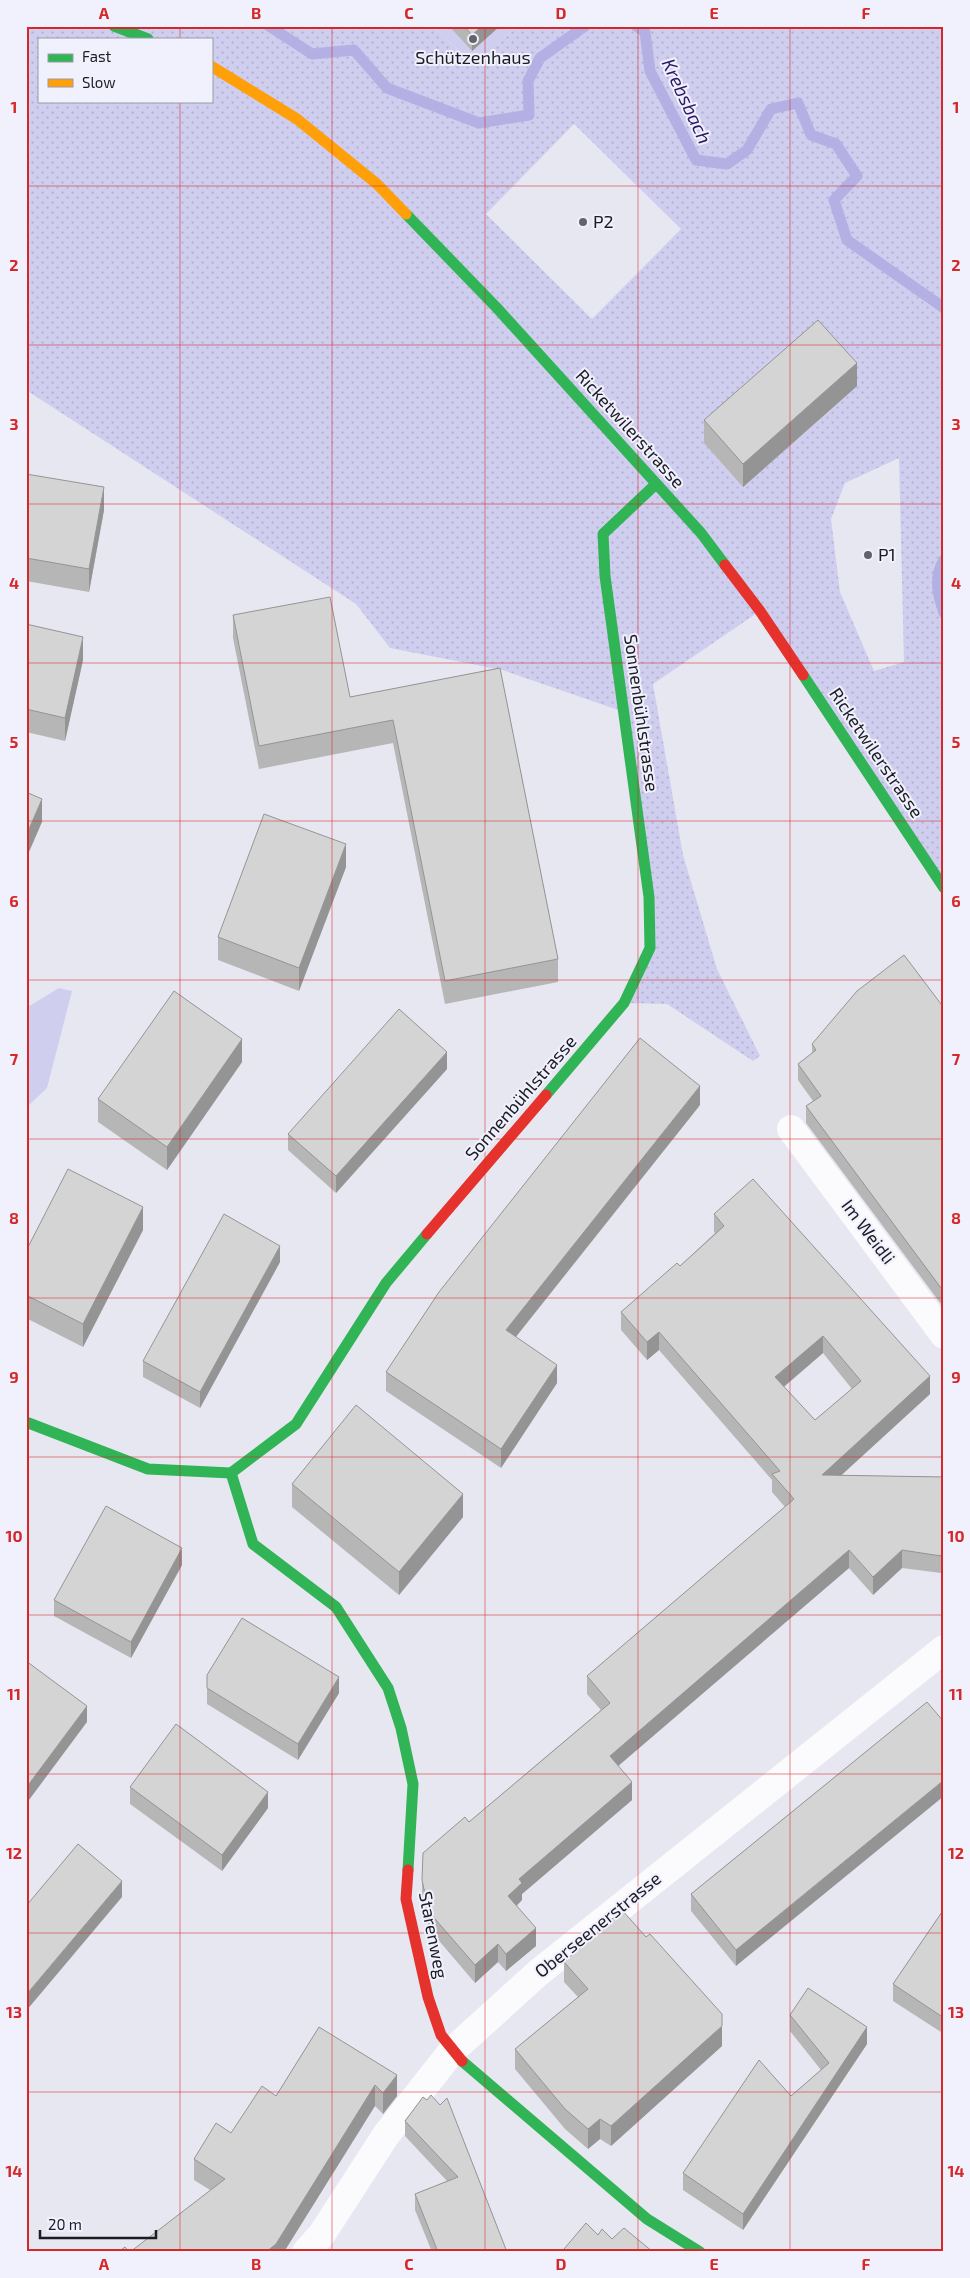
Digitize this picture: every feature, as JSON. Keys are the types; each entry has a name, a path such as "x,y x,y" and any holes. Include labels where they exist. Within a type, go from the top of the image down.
{"street":[{"path":"114,26 145,38"},
{"name":"Ricketwilerstrasse","path":"212,67 297,119 377,184 497,308 701,532 760,611 870,773 944,888"},
{"name":"Sonnenbühlstrasse","path":"231,1474 296,1424 386,1283 624,1003 650,948 649,897 605,576 603,534 656,484"},
{"name":"Im Weidli","path":"791,1129 944,1335"},
{"path":"26,1422 148,1469 231,1474"},
{"name":"Starenweg","path":"231,1474 253,1544 336,1607 388,1688 401,1728 413,1784 406,1899 428,1997 441,2035 452,2051 647,2219 700,2252"},
{"name":"Oberseenerstrasse","path":"306,2252 322,2234 386,2134 452,2051 538,1973 944,1649"}],"shaded area":[{"path":"26,26 432,26 475,65 517,26 944,26 944,888 760,611 653,684 683,855 717,969 760,1056 753,1061 667,1004 624,1003 650,948 624,712 502,670 390,648 356,604 26,390","holes":["574,124 681,229 592,319 486,214","899,458 904,662 874,671 840,592 831,519 845,483"]},
{"path":"432,26 517,26 475,65"},
{"path":"59,988 72,991 47,1088 26,1108 26,1008"}],"building":[{"path":"464,26 482,26 472,35"},
{"path":"818,320 857,363 743,464 704,420"},
{"path":"26,474 104,487 89,569 26,558"},
{"path":"330,597 350,697 500,668 558,959 445,981 393,720 259,746 233,615"},
{"path":"26,624 83,637 65,718 26,709"},
{"path":"26,792 42,799 26,836"},
{"path":"264,814 346,844 299,968 218,937"},
{"path":"904,955 944,1008 944,1292 806,1106 821,1096 798,1064 816,1050 812,1044 857,991"},
{"path":"174,991 242,1039 167,1147 98,1099"},
{"path":"399,1009 447,1052 336,1176 288,1134"},
{"path":"640,1038 700,1086 506,1330 557,1365 501,1449 386,1372 439,1292"},
{"path":"68,1169 143,1207 83,1324 26,1295 26,1251"},
{"path":"753,1179 930,1376 822,1475 944,1477 944,1538 941,1556 902,1550 873,1577 849,1550 610,1756 632,1782 519,1879 522,1883 508,1896 536,1928 506,1954 498,1944 475,1965 429,1912 422,1880 423,1853 465,1817 469,1822 610,1703 587,1676 794,1499 772,1474 780,1471 659,1332 647,1342 621,1312 677,1263 680,1266 724,1226 714,1214","holes":["823,1336 861,1381 815,1420 775,1377"]},
{"path":"224,1214 280,1246 200,1392 143,1361"},
{"path":"356,1405 463,1494 399,1572 292,1484"},
{"path":"106,1506 182,1548 131,1642 54,1600"},
{"path":"242,1618 339,1677 298,1744 207,1688 207,1675"},
{"path":"26,1661 87,1706 26,1788"},
{"path":"927,1702 944,1722 944,1780 736,1950 691,1894"},
{"path":"176,1724 268,1792 222,1855 130,1787"},
{"path":"78,1844 122,1881 26,1995 26,1906"},
{"path":"944,1909 944,2018 893,1984"},
{"path":"622,1910 646,1937 650,1934 722,2014 722,2026 611,2126 600,2119 588,2129 565,2109 515,2049 588,1989 564,1962"},
{"path":"808,1988 867,2027 743,2214 683,2173 759,2060 791,2096 829,2063 790,2015"},
{"path":"319,2027 397,2075 383,2093 375,2085 276,2244 266,2252 130,2252 225,2179 194,2159 216,2123 231,2133 262,2086 276,2096"},
{"path":"431,2095 440,2105 447,2098 507,2252 438,2252 415,2194 458,2177 405,2121 423,2097 427,2100"},
{"path":"586,2223 598,2235 602,2229 612,2239 624,2228 653,2252 568,2252 564,2249"},
{"path":"125,2247 129,2252 118,2252"}],"waterway":[{"name":"Krebsbach","path":"269,26 312,54 354,50 387,88 479,123 529,115 528,81 540,58 585,26"},
{"name":"Krebsbach","path":"636,26 645,32 650,71 696,160 727,164 747,150 771,109 798,103 811,135 836,144 857,176 834,200 847,240 944,308"},
{"name":"Krebsbach","path":"944,560 938,579 938,593 944,613"}],"traffic: fast":[{"path":"114,26 145,38"},
{"path":"406,214 497,308 701,533 725,565"},
{"path":"546,1095 624,1003 650,948 649,897 605,576 603,534 656,484"},
{"path":"803,675 944,888"},
{"path":"26,1422 148,1469 231,1473 296,1424 386,1283 427,1234"},
{"path":"231,1473 253,1544 336,1607 388,1688 401,1728 413,1784 408,1870"},
{"path":"462,2061 647,2219 700,2252"}],"traffic: slow":[{"path":"212,67 297,119 377,184 406,214"}],"traffic: jam":[{"path":"725,565 760,611 803,675"},
{"path":"427,1234 546,1095"},
{"path":"408,1870 406,1899 428,1997 441,2035 462,2061"}],"place":[{"name":"Schützenhaus","path":"473,39"},
{"name":"P2","path":"583,222"},
{"name":"P1","path":"868,555"}]}
